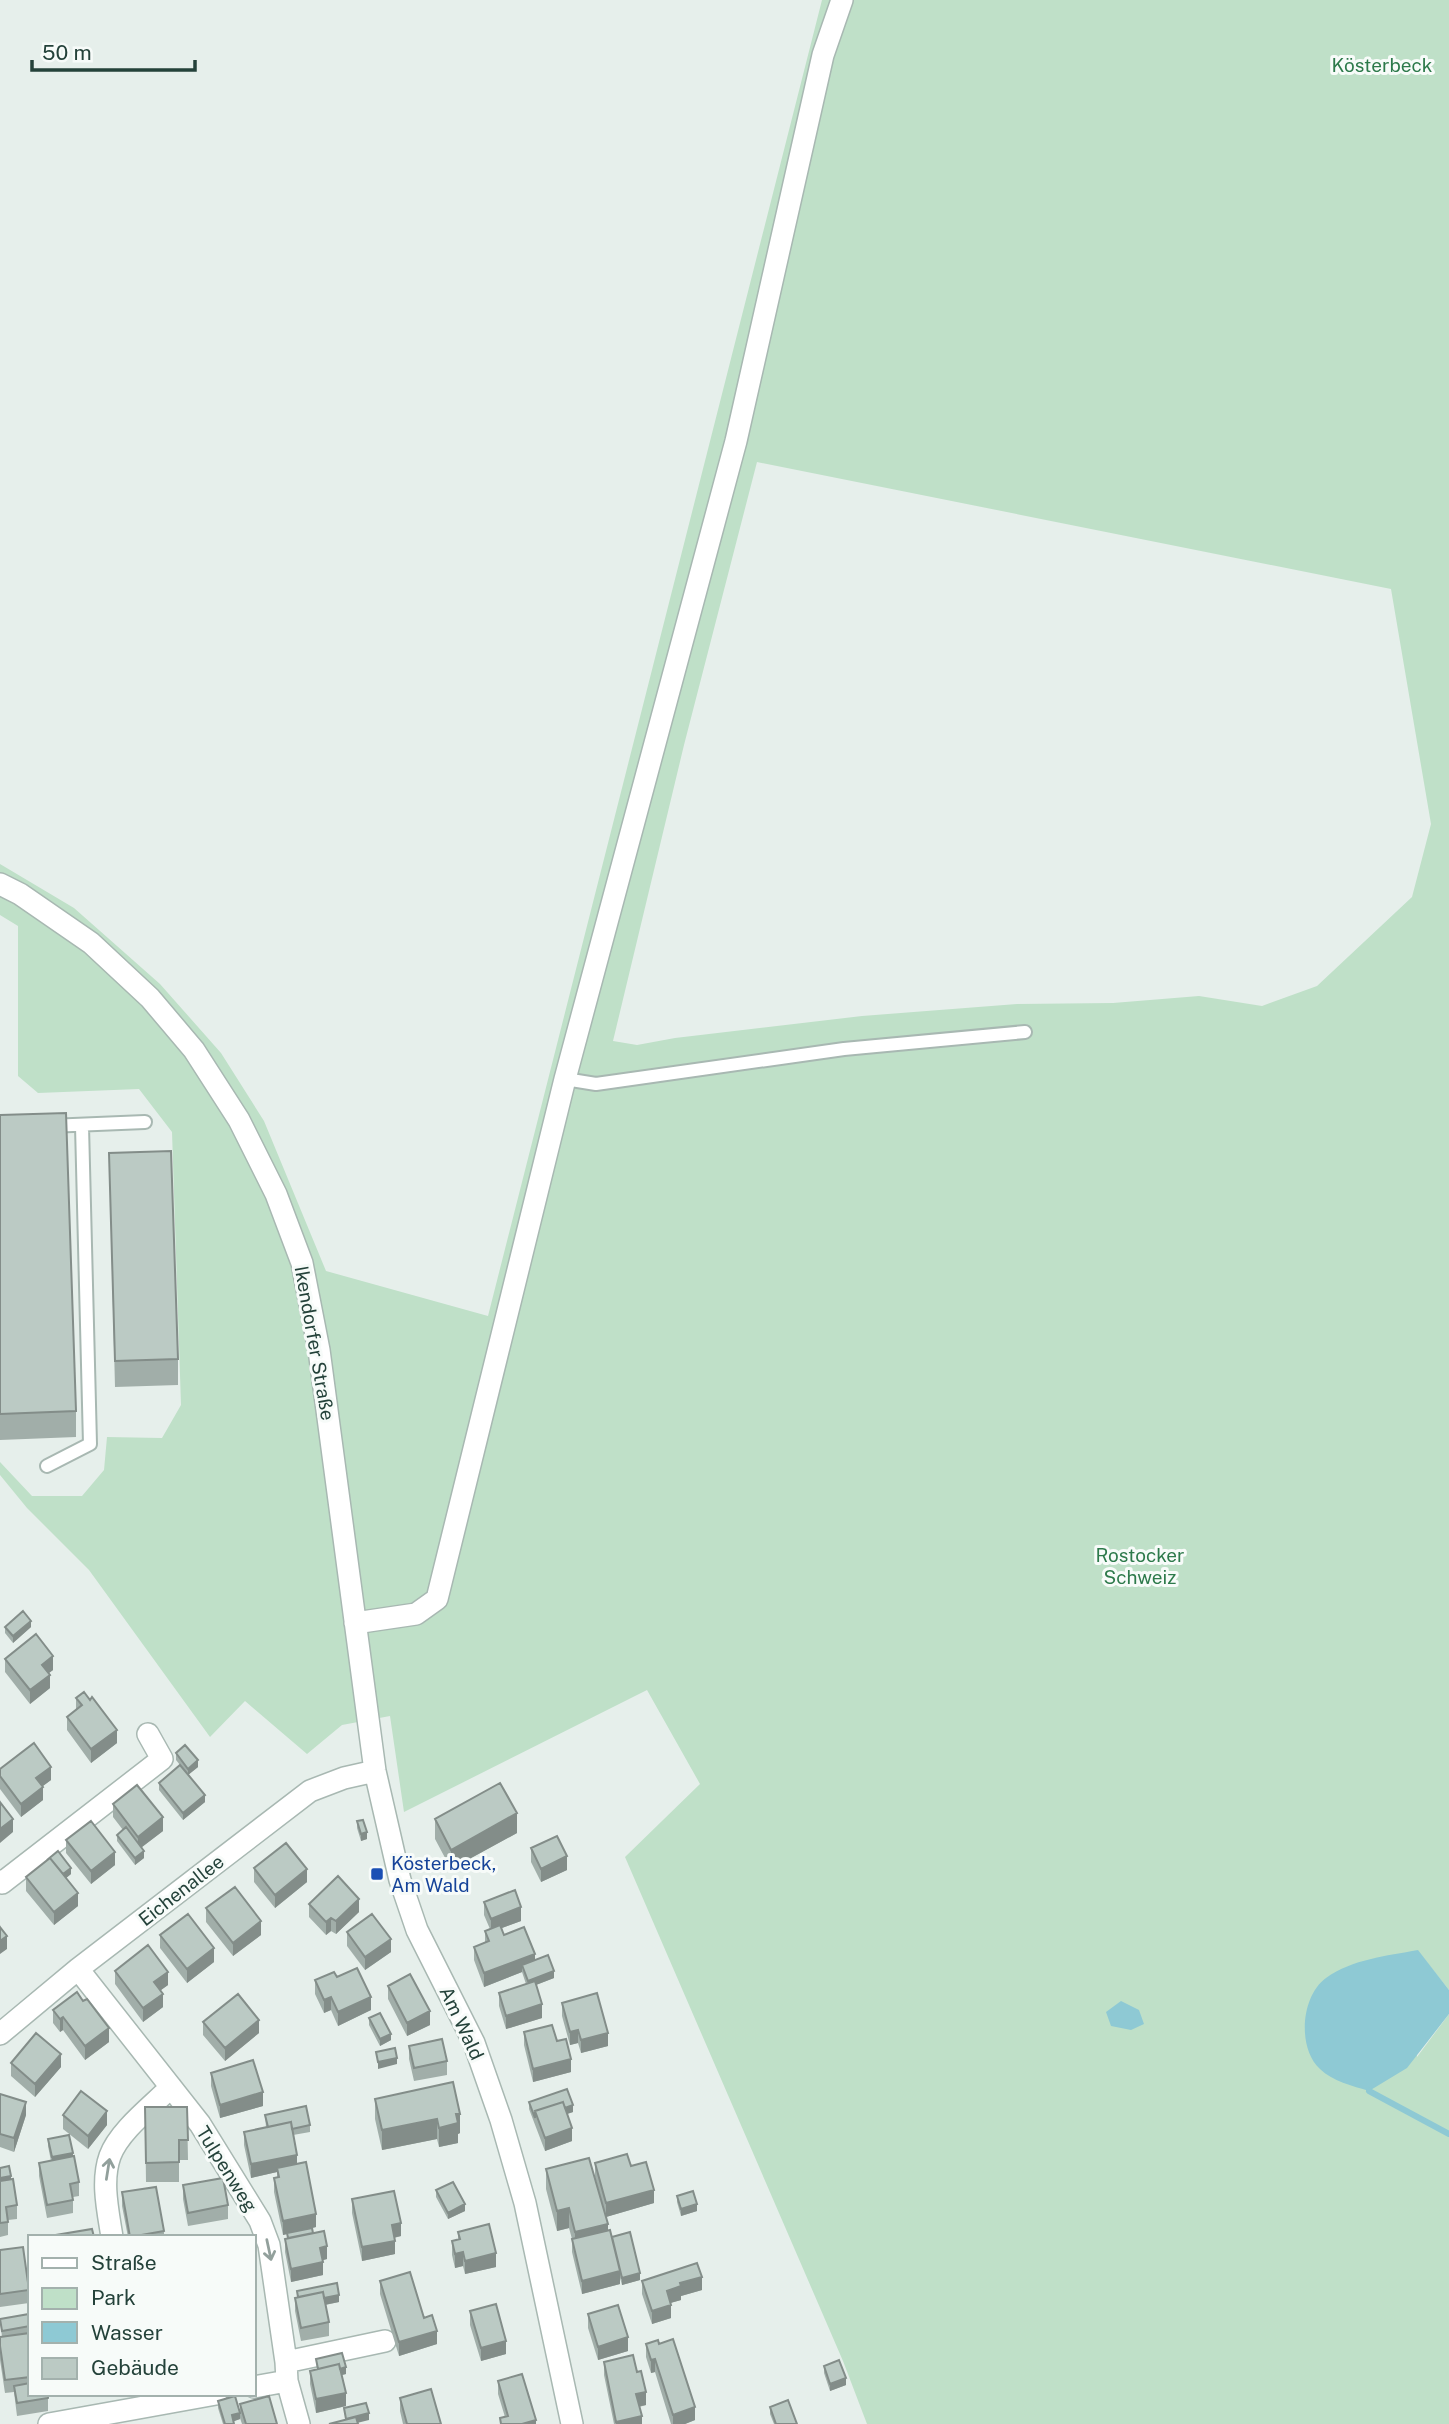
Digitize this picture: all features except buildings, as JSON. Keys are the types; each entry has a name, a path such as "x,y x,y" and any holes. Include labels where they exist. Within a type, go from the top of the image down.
{"street":[{"path":"355,1623 416,1614 437,1599 565,1079 736,441 823,55 842,0"},
{"name":"Ikendorfer Straße","path":"0,884 20,894 91,943 150,998 194,1050 239,1120 276,1194 302,1263 319,1350 355,1623"},
{"name":"Am Wald","path":"355,1623 375,1771 400,1880 417,1930 474,2043 501,2120 525,2203 572,2424"},
{"path":"1,1882 162,1759 148,1734"},
{"name":"Eichenallee","path":"0,2034 78,1969 310,1791 344,1778 375,1771"},
{"name":"Tulpenweg","path":"78,1969 200,2124 260,2221 269,2245 286,2372 299,2424"},
{"path":"112,2235 106,2176 110,2155 122,2136 171,2087"},
{"path":"256,2386 286,2372 385,2342"},
{"path":"49,2424 205,2396"}],"lane":[{"path":"565,1079 596,1084 844,1049 1025,1032"},
{"path":"41,1126 145,1122"},
{"path":"47,1466 90,1444 82,1126"}],"green space":[{"path":"822,0 1449,0 1449,1990 1417,1950 1417,2057 1449,2014 1449,2424 867,2424 843,2361 625,1857 700,1784 647,1690 404,1812 390,1716 342,1725 307,1754 245,1701 210,1737 89,1570 27,1508 0,1475 0,1462 32,1496 82,1496 104,1470 107,1437 162,1438 181,1405 172,1132 139,1089 38,1093 18,1076 18,926 0,915 0,864 74,908 160,984 221,1053 264,1121 326,1271 488,1316","holes":["757,462 1391,589 1431,824 1412,897 1317,986 1262,1006 1199,996 1113,1003 1017,1004 862,1016 637,1045 613,1041 684,745"]}],"water":[{"path":"1418,1950 1449,1990 1449,2014 1407,2068 1369,2091 1330,2077 1313,2060 1305,2036 1307,2009 1318,1986 1347,1966"},
{"path":"1121,2001 1139,2010 1144,2024 1131,2030 1111,2026 1106,2012"}],"waterway":[{"path":"1369,2091 1449,2134"}],"place":[{"name":"Kösterbeck, Am Wald","path":"377,1874"}],"park label":[{"name":"Kösterbeck","path":"1382,65"},
{"name":"Rostocker Schweiz","path":"1140,1566"}]}
